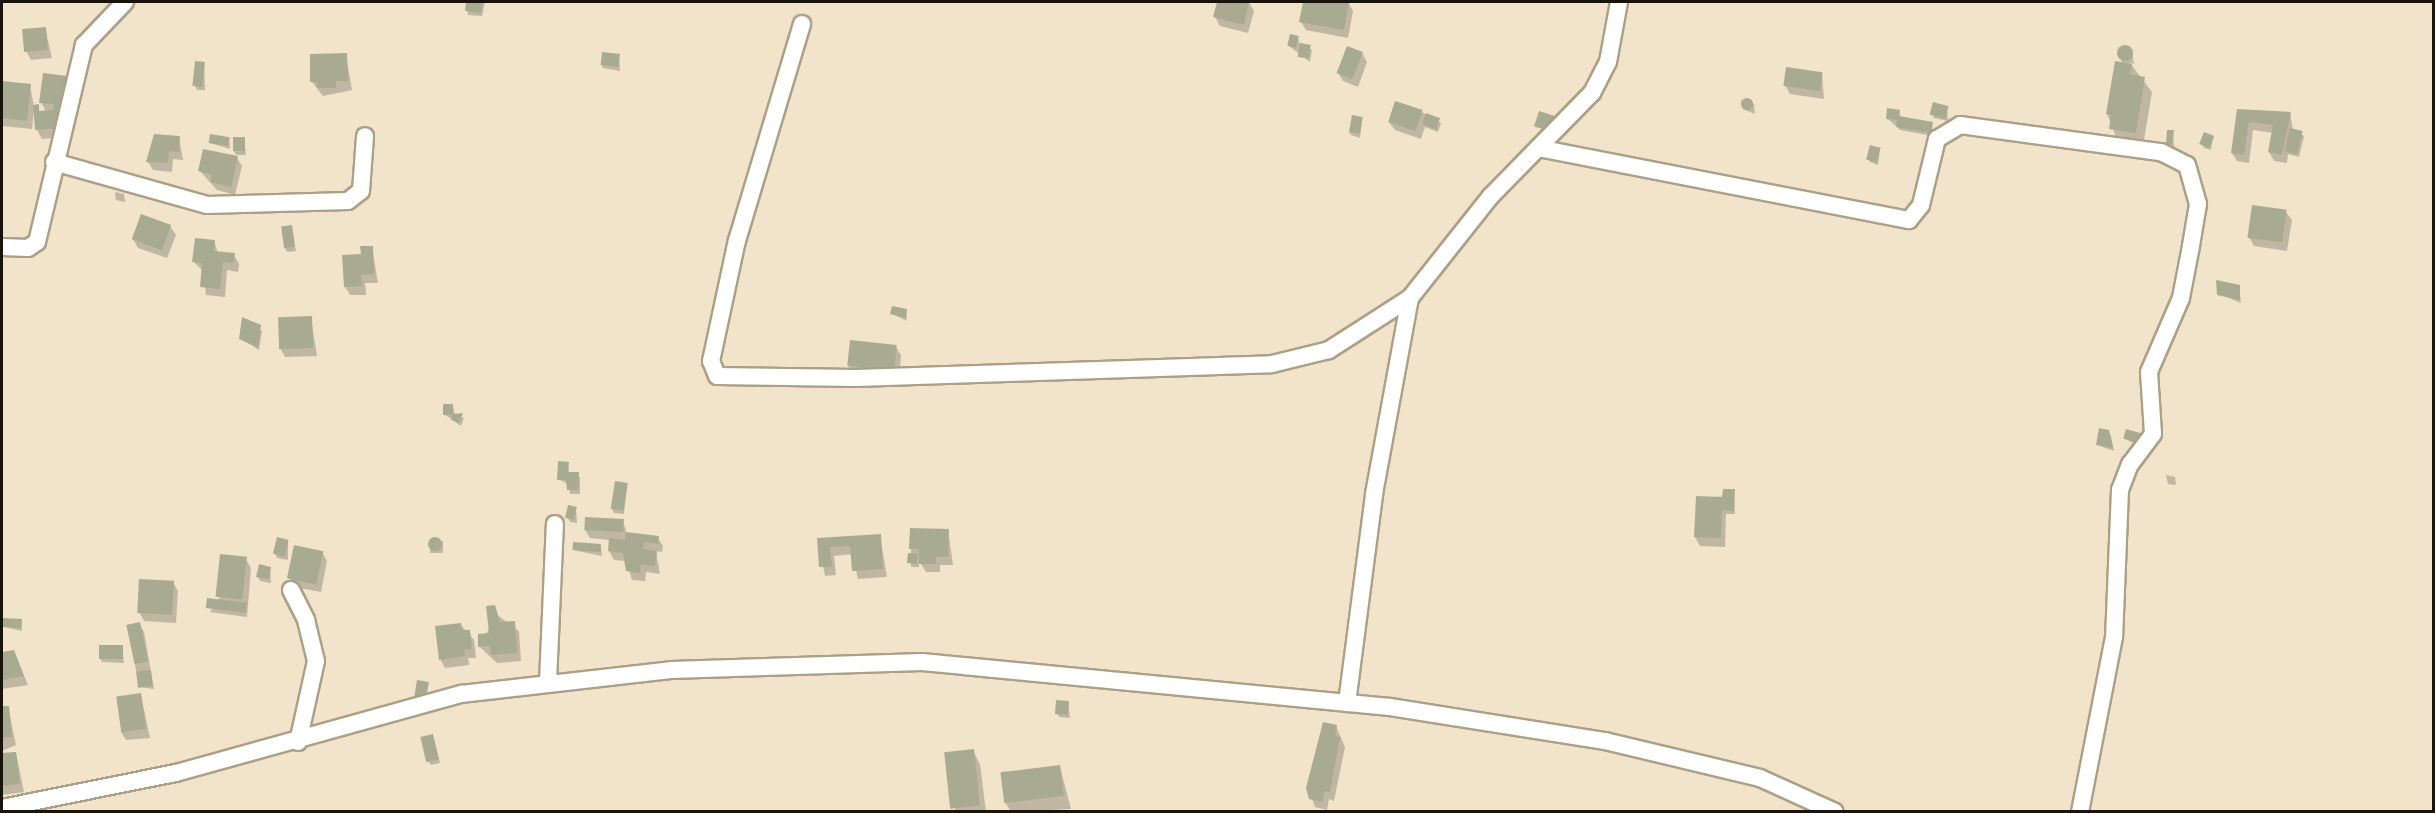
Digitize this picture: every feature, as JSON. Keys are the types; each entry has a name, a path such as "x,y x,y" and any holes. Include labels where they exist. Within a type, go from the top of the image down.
{"street":[{"path":"2,247 28,248 37,242 54,162 84,45 124,2"},
{"path":"802,24 737,240 711,361 717,376 856,378 1282,363 1357,336 1410,298 1490,197 1592,93 1608,62 1619,2"},
{"path":"1538,148 1909,220 1921,205 1937,139 1960,125 2161,152 2187,165 2198,204 2192,246 2181,298 2150,372 2153,434 2130,464 2120,490 2114,637 2080,812"},
{"path":"54,162 207,205 348,201 361,191 365,136"},
{"path":"1347,703 1376,482 1410,298"},
{"path":"548,682 555,524"},
{"path":"291,590 306,620 316,661 298,742"},
{"path":"2,808 298,742 461,694 548,682 696,669 922,662 1347,703 1704,762 1760,778 1835,812"}],"building":[{"path":"466,2 482,2 481,13 465,11"},
{"path":"1217,2 1249,2 1244,25 1213,17"},
{"path":"1303,2 1349,2 1344,30 1299,22"},
{"path":"46,27 48,50 24,52 22,29"},
{"path":"1290,34 1299,36 1296,48 1287,46"},
{"path":"1300,43 1311,45 1308,59 1298,57"},
{"path":"2125,45 2131,47 2133,53 2131,59 2125,61 2119,59 2117,53 2119,47"},
{"path":"1347,46 1363,52 1352,79 1337,73"},
{"path":"602,52 620,54 619,67 601,65"},
{"path":"347,53 348,81 336,81 336,88 317,88 317,82 310,82 310,54"},
{"path":"195,61 205,62 202,87 192,86"},
{"path":"2115,61 2132,64 2130,74 2145,77 2136,133 2109,129 2111,115 2106,114"},
{"path":"1786,67 1823,72 1820,91 1783,86"},
{"path":"43,73 67,76 59,129 35,130 33,105 39,104 39,111 53,110 54,104 39,103"},
{"path":"2,81 31,84 27,121 2,118"},
{"path":"1749,98 1753,104 1749,110 1745,110 1741,102"},
{"path":"1395,101 1423,110 1416,131 1388,122"},
{"path":"1933,102 1948,106 1945,119 1930,115"},
{"path":"1887,108 1900,110 1899,116 1933,122 1931,133 1896,127 1897,120 1886,119"},
{"path":"2237,109 2291,112 2282,155 2268,152 2273,125 2249,122 2244,155 2231,153"},
{"path":"1539,111 1561,118 1556,133 1534,126"},
{"path":"1426,113 1440,118 1436,129 1422,124"},
{"path":"1352,115 1363,117 1360,134 1349,132"},
{"path":"2290,128 2303,131 2297,154 2285,151"},
{"path":"2167,130 2174,130 2172,144 2166,144"},
{"path":"2204,132 2214,136 2209,148 2199,144"},
{"path":"154,134 180,136 179,152 169,151 168,163 146,162"},
{"path":"210,134 230,137 228,146 209,143"},
{"path":"233,137 245,137 245,151 233,151"},
{"path":"1870,145 1881,148 1877,162 1866,159"},
{"path":"203,149 238,156 231,187 210,182 212,175 198,171"},
{"path":"2252,205 2287,210 2282,243 2247,238"},
{"path":"141,214 171,225 162,250 132,239"},
{"path":"292,225 295,247 284,248 281,227"},
{"path":"195,238 215,240 214,251 235,253 234,263 223,262 220,289 200,287 202,263 192,262"},
{"path":"360,246 373,246 374,274 361,275 362,286 344,287 342,255 361,254"},
{"path":"2216,280 2240,285 2240,300 2217,295"},
{"path":"892,306 907,309 906,318 890,314"},
{"path":"312,316 313,348 279,349 278,317"},
{"path":"242,317 261,325 258,348 239,339"},
{"path":"850,340 897,345 894,371 847,366"},
{"path":"443,404 453,404 453,414 463,413 459,423 451,420 453,415 443,415"},
{"path":"2099,428 2109,430 2113,448 2096,445"},
{"path":"2126,429 2147,435 2144,445 2123,439"},
{"path":"558,461 569,462 568,472 579,472 578,490 567,490 566,480 557,480"},
{"path":"615,481 628,483 623,511 611,509"},
{"path":"1723,489 1735,489 1734,511 1722,510 1721,538 1694,537 1696,496 1722,497"},
{"path":"568,505 577,507 574,520 565,518"},
{"path":"585,517 624,519 623,532 584,530"},
{"path":"910,528 949,529 948,557 936,557 936,564 919,564 919,549 909,549"},
{"path":"626,532 659,536 658,544 644,542 643,549 657,551 655,566 641,564 640,573 626,571 623,553 608,551 609,538 625,540"},
{"path":"881,534 883,569 852,571 850,546 830,547 832,567 819,567 817,538"},
{"path":"277,537 289,540 285,556 273,553"},
{"path":"435,537 440,539 442,544 440,549 435,551 430,549 428,544 430,539"},
{"path":"573,542 601,544 600,552 572,550"},
{"path":"294,545 323,551 316,584 287,578"},
{"path":"908,553 918,554 917,564 907,563"},
{"path":"220,554 247,557 242,600 216,597"},
{"path":"259,564 271,567 269,579 256,577"},
{"path":"139,579 174,581 172,615 137,613"},
{"path":"207,598 247,603 245,613 206,608"},
{"path":"495,605 500,622 515,621 517,653 491,655 490,646 478,647 478,634 489,633 486,606"},
{"path":"3,618 22,619 22,628 3,627"},
{"path":"140,622 148,661 135,664 126,625"},
{"path":"461,623 462,630 470,630 472,649 464,650 465,656 439,660 435,626"},
{"path":"99,645 123,645 123,659 99,659"},
{"path":"14,650 24,676 2,680 2,652"},
{"path":"151,670 153,686 138,688 136,672"},
{"path":"417,680 429,682 426,699 414,697"},
{"path":"141,693 146,729 121,732 116,696"},
{"path":"1056,700 1069,701 1068,715 1055,714"},
{"path":"2,706 9,706 12,737 2,737"},
{"path":"1323,722 1337,725 1335,736 1340,737 1330,792 1324,791 1323,802 1309,799 1306,788"},
{"path":"433,734 439,759 426,762 420,737"},
{"path":"974,749 980,806 950,809 944,752"},
{"path":"16,752 20,784 2,786 2,753"},
{"path":"1060,765 1064,796 1004,803 1000,772"}]}
